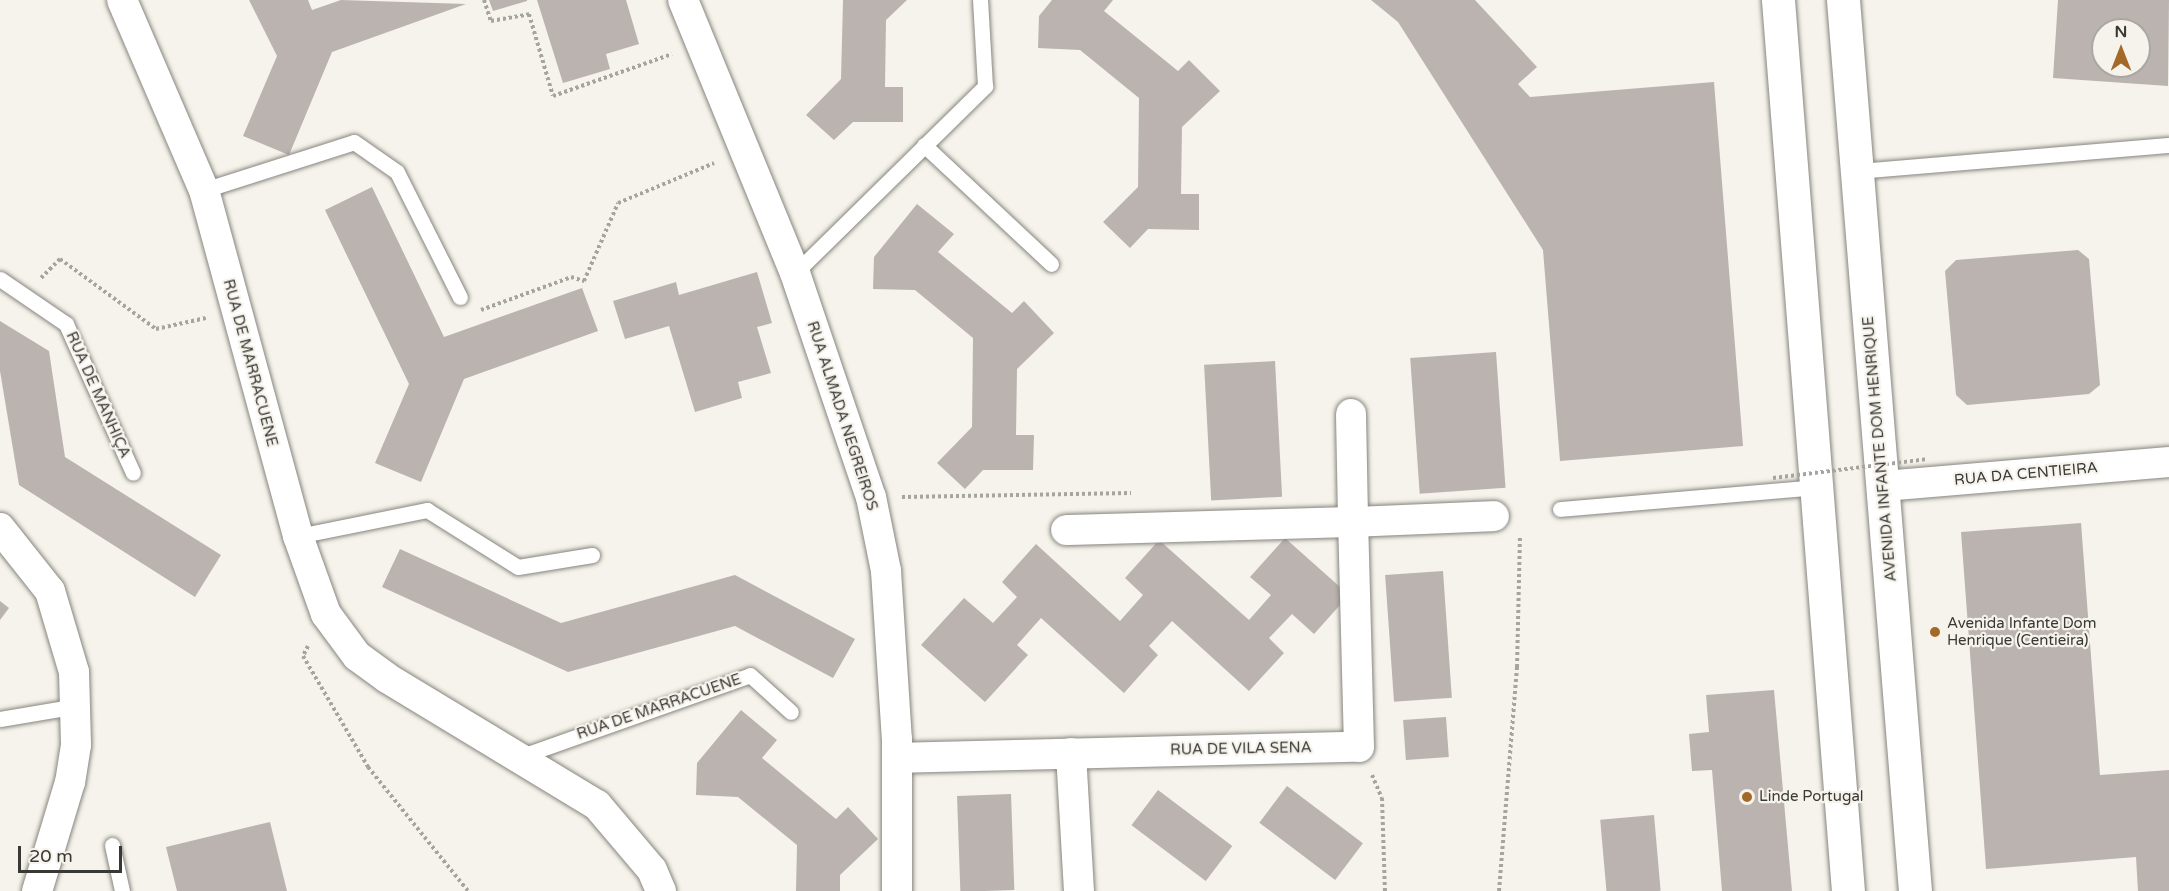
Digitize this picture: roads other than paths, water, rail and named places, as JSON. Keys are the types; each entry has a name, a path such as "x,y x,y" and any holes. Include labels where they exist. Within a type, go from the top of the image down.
{"highway":[{"name":"AVENIDA INFANTE DOM HENRIQUE","path":"1844,3 1915,891"},
{"path":"1776,5 1848,891"}],"street":[{"name":"RUA DE MARRACUENE","path":"122,0 204,190 298,536 326,614 364,662 516,758 597,805 652,870 661,891"},
{"name":"RUA ALMADA NEGREIROS","path":"683,0 795,273 871,497 886,571 898,758 897,891"},
{"name":"RUA DE VILA SENA","path":"898,758 1359,747 1352,414"},
{"name":"RUA DA CENTIEIRA","path":"1884,486 2169,462"},
{"path":"1066,530 1353,522 1507,521"},
{"path":"0,528 35,567 60,614 76,706 70,782 37,891"},
{"path":"1071,753 1079,891"}],"lane":[{"path":"795,273 985,86 980,0"},
{"path":"204,190 354,142 397,172 460,297"},
{"path":"924,145 1051,264"},
{"path":"1858,171 2169,145"},
{"name":"RUA DE MANHIÇA","path":"0,279 66,324 133,473"},
{"path":"1560,509 1816,487"},
{"path":"298,536 426,510 518,567 592,555"},
{"name":"RUA DE MARRACUENE","path":"516,758 750,675 791,712"},
{"path":"0,719 76,706"},
{"path":"112,845 122,891"}],"place":[{"name":"Avenida Infante Dom Henrique (Centieira)","path":"1935,632"},
{"name":"Linde Portugal","path":"1747,797"}]}
